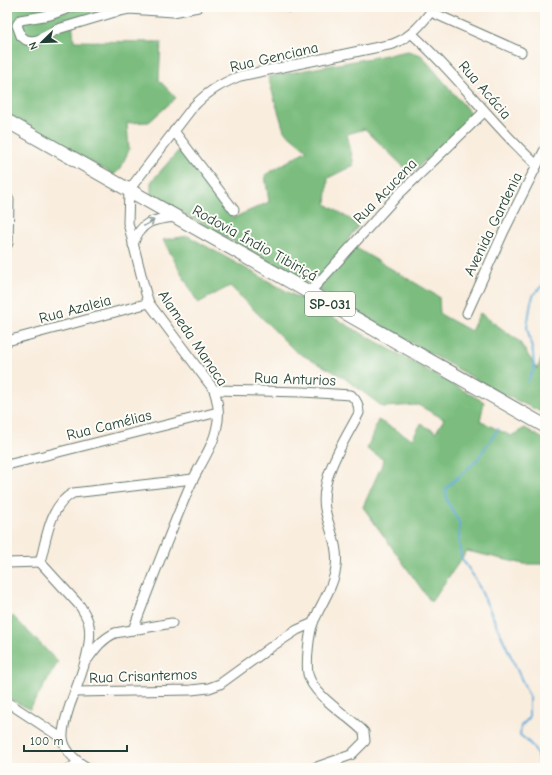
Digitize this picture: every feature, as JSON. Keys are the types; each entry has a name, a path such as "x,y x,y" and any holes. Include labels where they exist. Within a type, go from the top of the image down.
{"highway":[{"name":"Rodovia Índio Tibiriçá","path":"7,121 545,426"},
{"name":"Rodovia Índio Tibiriçá","path":"530,417 545,423"}],"street":[{"path":"72,7 50,15 20,20 17,25 18,30 21,36 26,40 32,41 38,40 58,30 129,9 173,12 198,7"},
{"path":"289,7 300,7"},
{"path":"432,9 522,52"},
{"name":"Rua Genciana","path":"129,190 192,108 203,96 218,86 240,76 393,44 404,40 412,34 432,9"},
{"name":"Rua Acácia","path":"412,34 440,60 484,112 521,151 537,165"},
{"name":"Rua Acucena","path":"310,292 397,196 484,112"},
{"path":"174,131 234,210"},
{"name":"Avenida Gardenia","path":"467,313 504,231 545,149"},
{"name":"Alameda Manaca","path":"129,190 128,223 149,303 214,390 218,402 217,426 213,440 193,479 173,525 133,630"},
{"path":"7,245 9,199"},
{"path":"133,245 137,233 151,221 177,217"},
{"name":"Rua Azaleia","path":"7,341 149,303"},
{"name":"Rua Anturios","path":"214,390 303,392 351,395 357,403 359,408 358,413 333,464 325,486 325,509 335,543 337,556 336,568 333,581 313,623"},
{"name":"Rua Camélias","path":"7,465 218,412"},
{"path":"40,562 52,519 62,501 73,493 193,479"},
{"path":"7,563 40,562 85,612 89,624 90,632 85,663 67,714 63,739"},
{"path":"85,663 99,644 115,633 172,623"},
{"path":"313,623 308,652 308,674 311,682 321,694 356,723 364,732 364,741 351,755 314,768"},
{"name":"Rua Crisantemos","path":"75,692 191,690 209,688 220,684 297,630 313,623"},
{"path":"7,702 63,739 70,754 79,763 88,768"},
{"path":"70,768 79,763"}],"green space":[{"path":"7,7 111,7 72,19 74,41 161,42 159,80 176,98 149,122 127,123 129,150 120,169 114,175 7,114"},
{"path":"408,51 421,55 473,116 411,174 365,129 347,134 354,165 328,178 326,204 359,225 346,242 439,297 440,314 471,331 480,313 519,341 537,369 545,350 545,414 493,389 151,195 151,182 180,149 233,218 269,202 265,175 307,150 284,131 268,77"},
{"path":"188,236 484,402 480,421 511,436 525,428 545,440 545,564 524,564 467,551 431,602 363,507 384,460 367,449 378,420 412,439 421,424 436,432 444,419 418,405 383,407 343,377 295,351 230,286 198,303 163,240"},
{"path":"13,616 58,662 30,709 7,698 7,621"}],"waterway":[{"path":"528,381 534,368 533,353 527,327 531,302 534,294 545,283"},
{"path":"498,429 476,461 446,488 447,501 459,522 461,557 476,580 529,696 529,718 521,726 520,735 534,749 538,757 538,768"}]}
